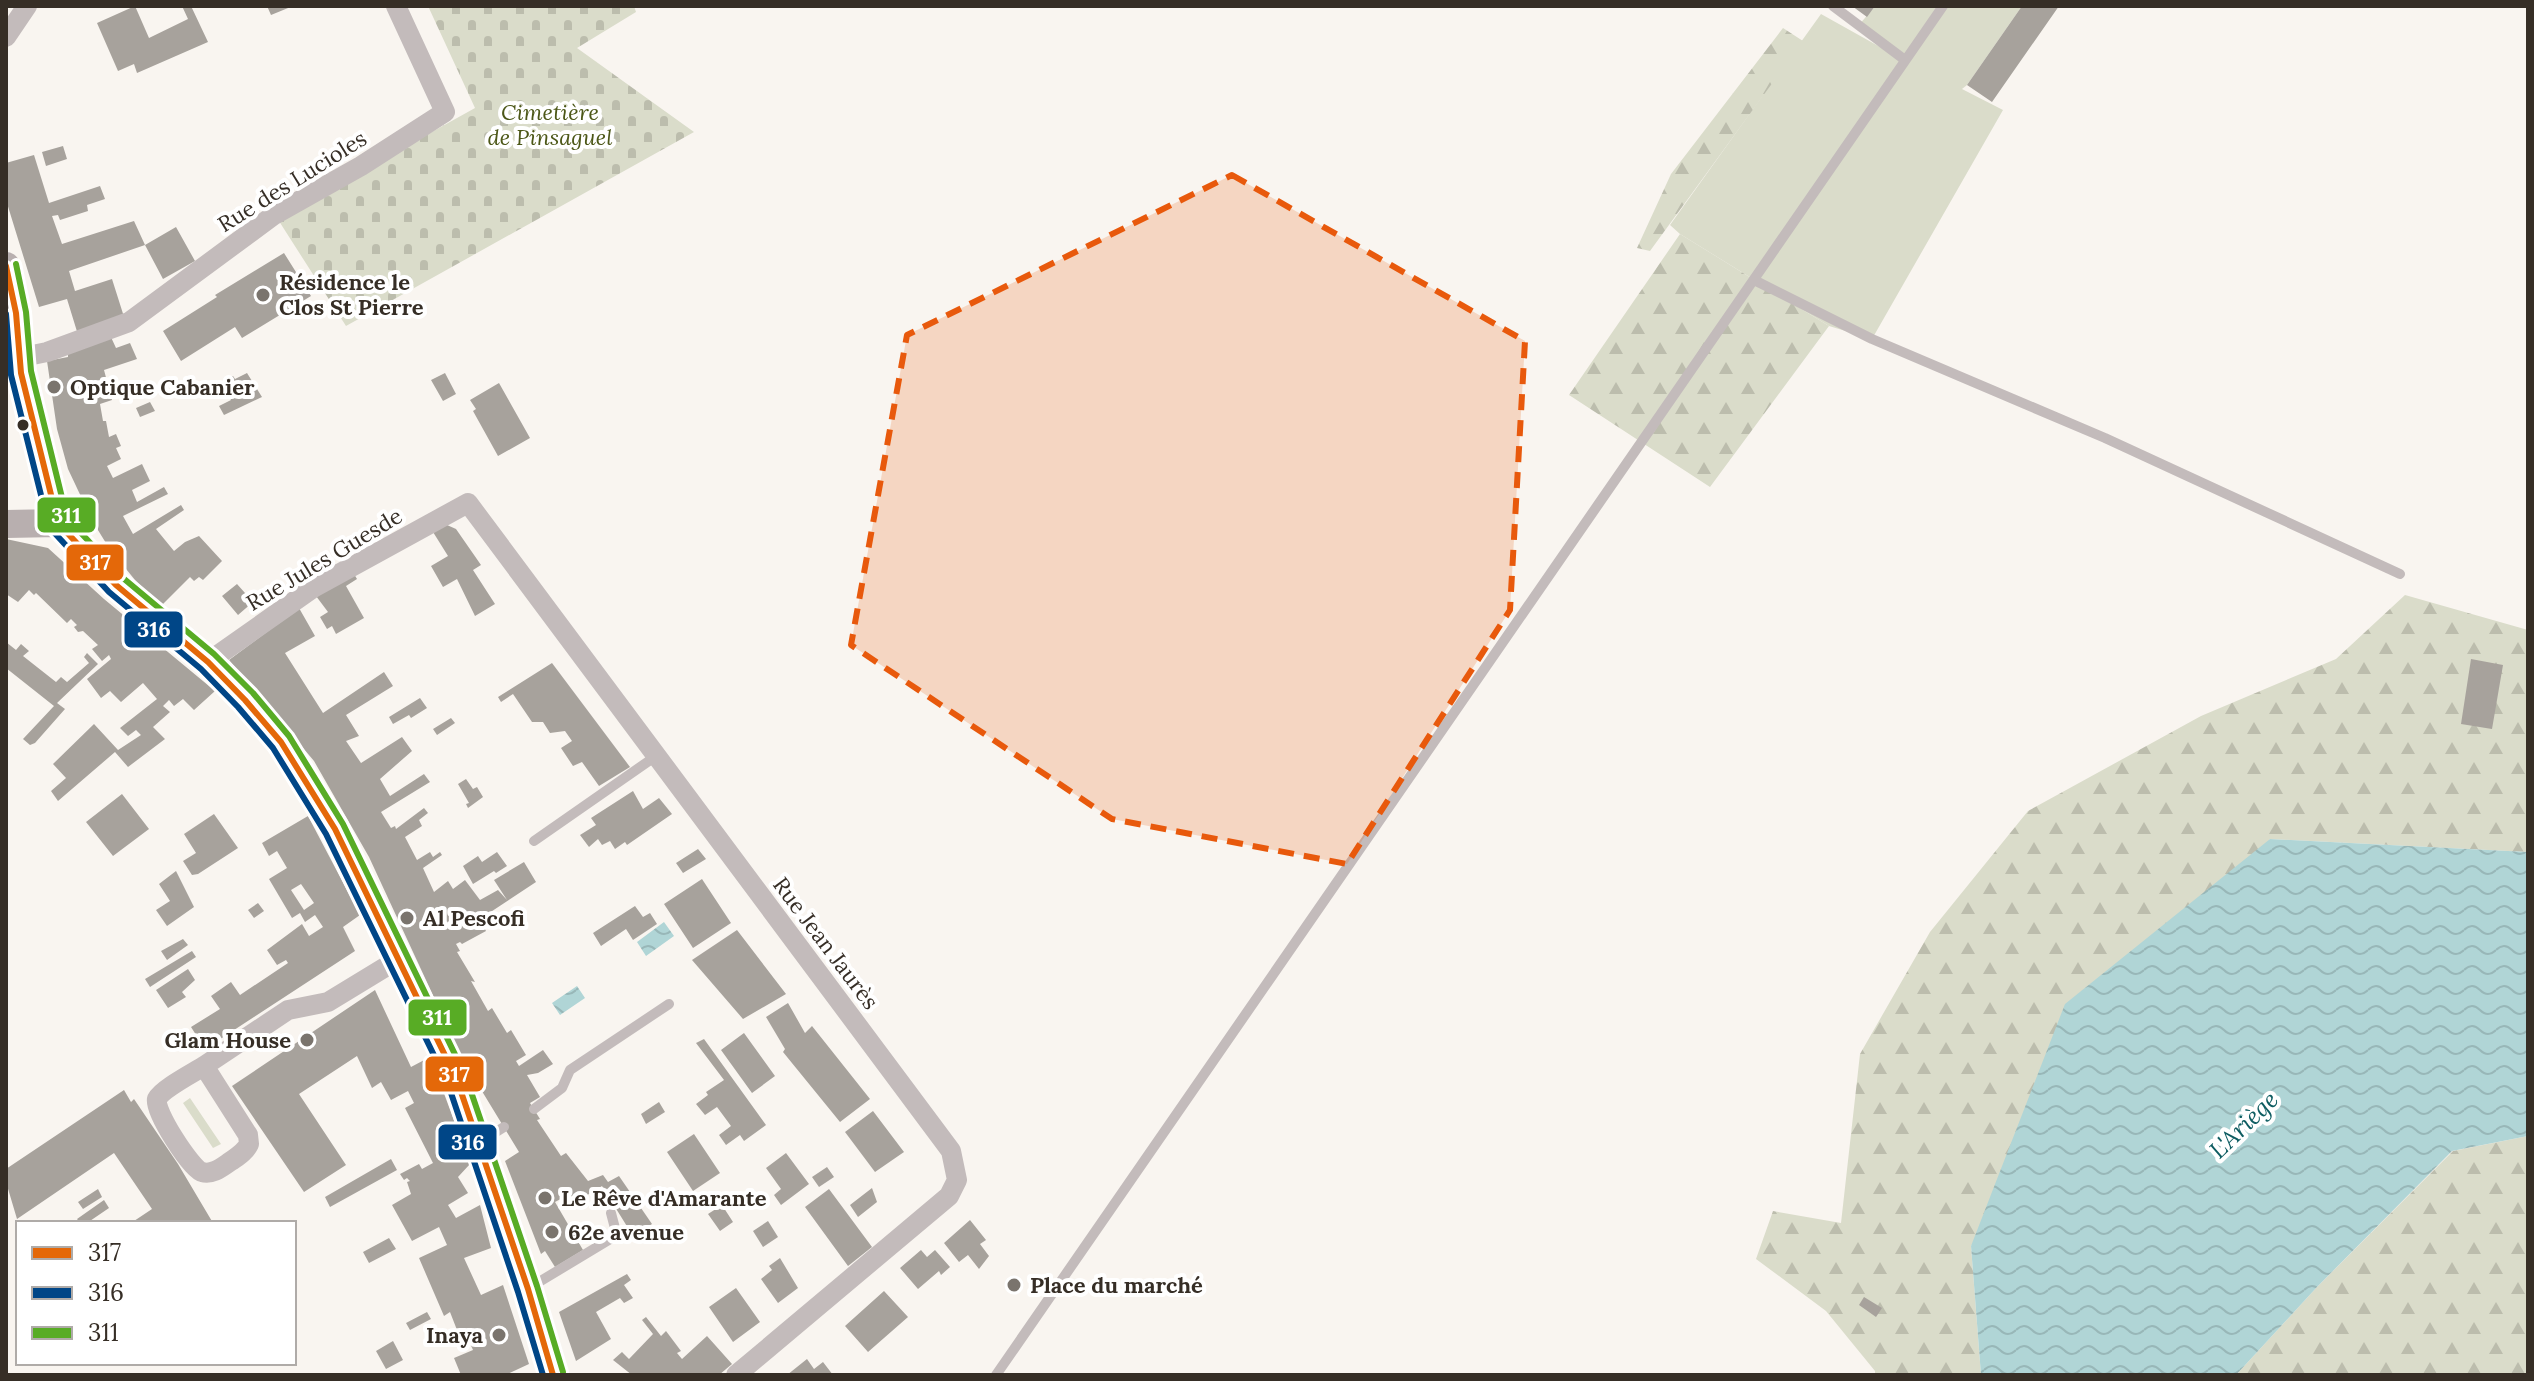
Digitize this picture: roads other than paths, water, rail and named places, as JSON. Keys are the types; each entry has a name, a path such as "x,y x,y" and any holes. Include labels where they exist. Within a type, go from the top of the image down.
{"main road":[{"path":"6,266 11,283 14,346 58,523 116,585 208,662 245,700 281,742 335,829 457,1080 528,1289 553,1375"},
{"path":"6,524 58,523"}],"street":[{"path":"6,37 27,6"},
{"name":"Rue des Lucioles","path":"14,346 47,352 129,322 274,215 361,166 445,112 396,6"},
{"name":"Rue Jules Guesde","path":"208,662 313,588 468,503"},
{"name":"Rue Jean Jaurès","path":"468,503 951,1151 957,1180 949,1196 736,1375"},
{"path":"204,1066 248,1135 249,1144 244,1152 218,1170 205,1173 194,1168 161,1117 156,1104 158,1098 166,1091 288,1010 328,1002 397,960"}],"lane":[{"path":"1833,6 1905,60"},
{"path":"996,1375 1943,6"},
{"path":"1754,280 1872,339 2105,438 2400,574"},
{"path":"534,841 656,756"},
{"path":"534,1109 562,1088 570,1070 669,1004"},
{"path":"478,1143 504,1127"},
{"path":"528,1289 612,1238 616,1232 611,1213"}],"water":[{"name":"L'Ariège","path":"2270,839 2528,852 2528,1136 2452,1151 2317,1287 2236,1375 1981,1375 1971,1246 2065,1004"},
{"path":"664,922 674,936 646,956 637,942"},
{"path":"577,986 585,998 560,1015 552,1003"}],"place":[{"name":"Résidence le Clos St Pierre","path":"263,295"},
{"name":"Optique Cabanier","path":"54,387"},
{"name":"Al Pescofi","path":"407,918"},
{"name":"Glam House","path":"307,1040"},
{"name":"Le Rêve d'Amarante","path":"545,1198"},
{"name":"62e avenue","path":"552,1232"},
{"name":"Place du marché","path":"1014,1285"},
{"name":"Inaya","path":"499,1335"}],"park label":[{"name":"Cimetière de Pinsaguel","path":"550,124"}]}
